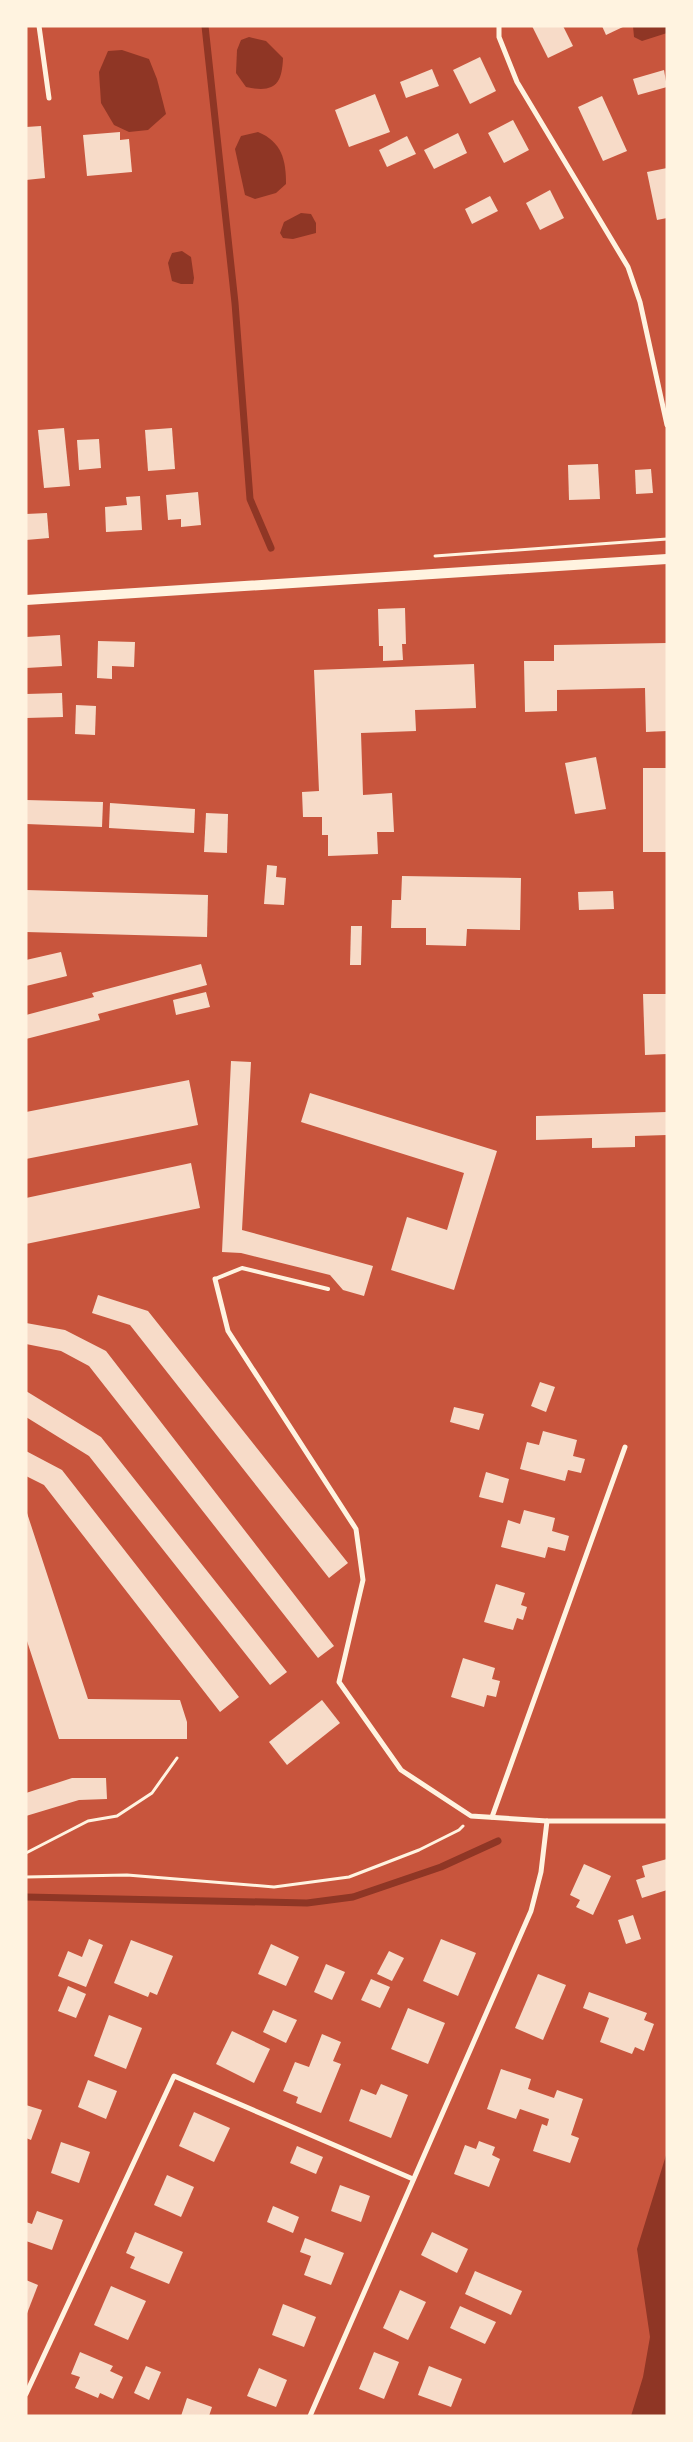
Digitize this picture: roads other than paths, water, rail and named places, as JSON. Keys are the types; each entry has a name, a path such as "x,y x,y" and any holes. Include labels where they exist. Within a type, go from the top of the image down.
{"main road":[{"path":"26,600 667,559"}],"street":[{"path":"39,26 49,98"},
{"path":"498,26 499,37 517,82 628,268 640,302 667,425"},
{"path":"216,1279 228,1331 356,1529 363,1580 339,1682 401,1770 471,1816 547,1822 667,1822"},
{"path":"492,1818 625,1447"},
{"path":"310,2416 531,1911 540,1872 547,1822"},
{"path":"26,2394 174,2076 413,2179"}],"lane":[{"path":"216,1279 242,1268 328,1288"}],"waterway":[{"path":"205,26 235,303 250,499 271,548"},
{"path":"26,1897 307,1903 353,1897 441,1867 498,1841"}]}
